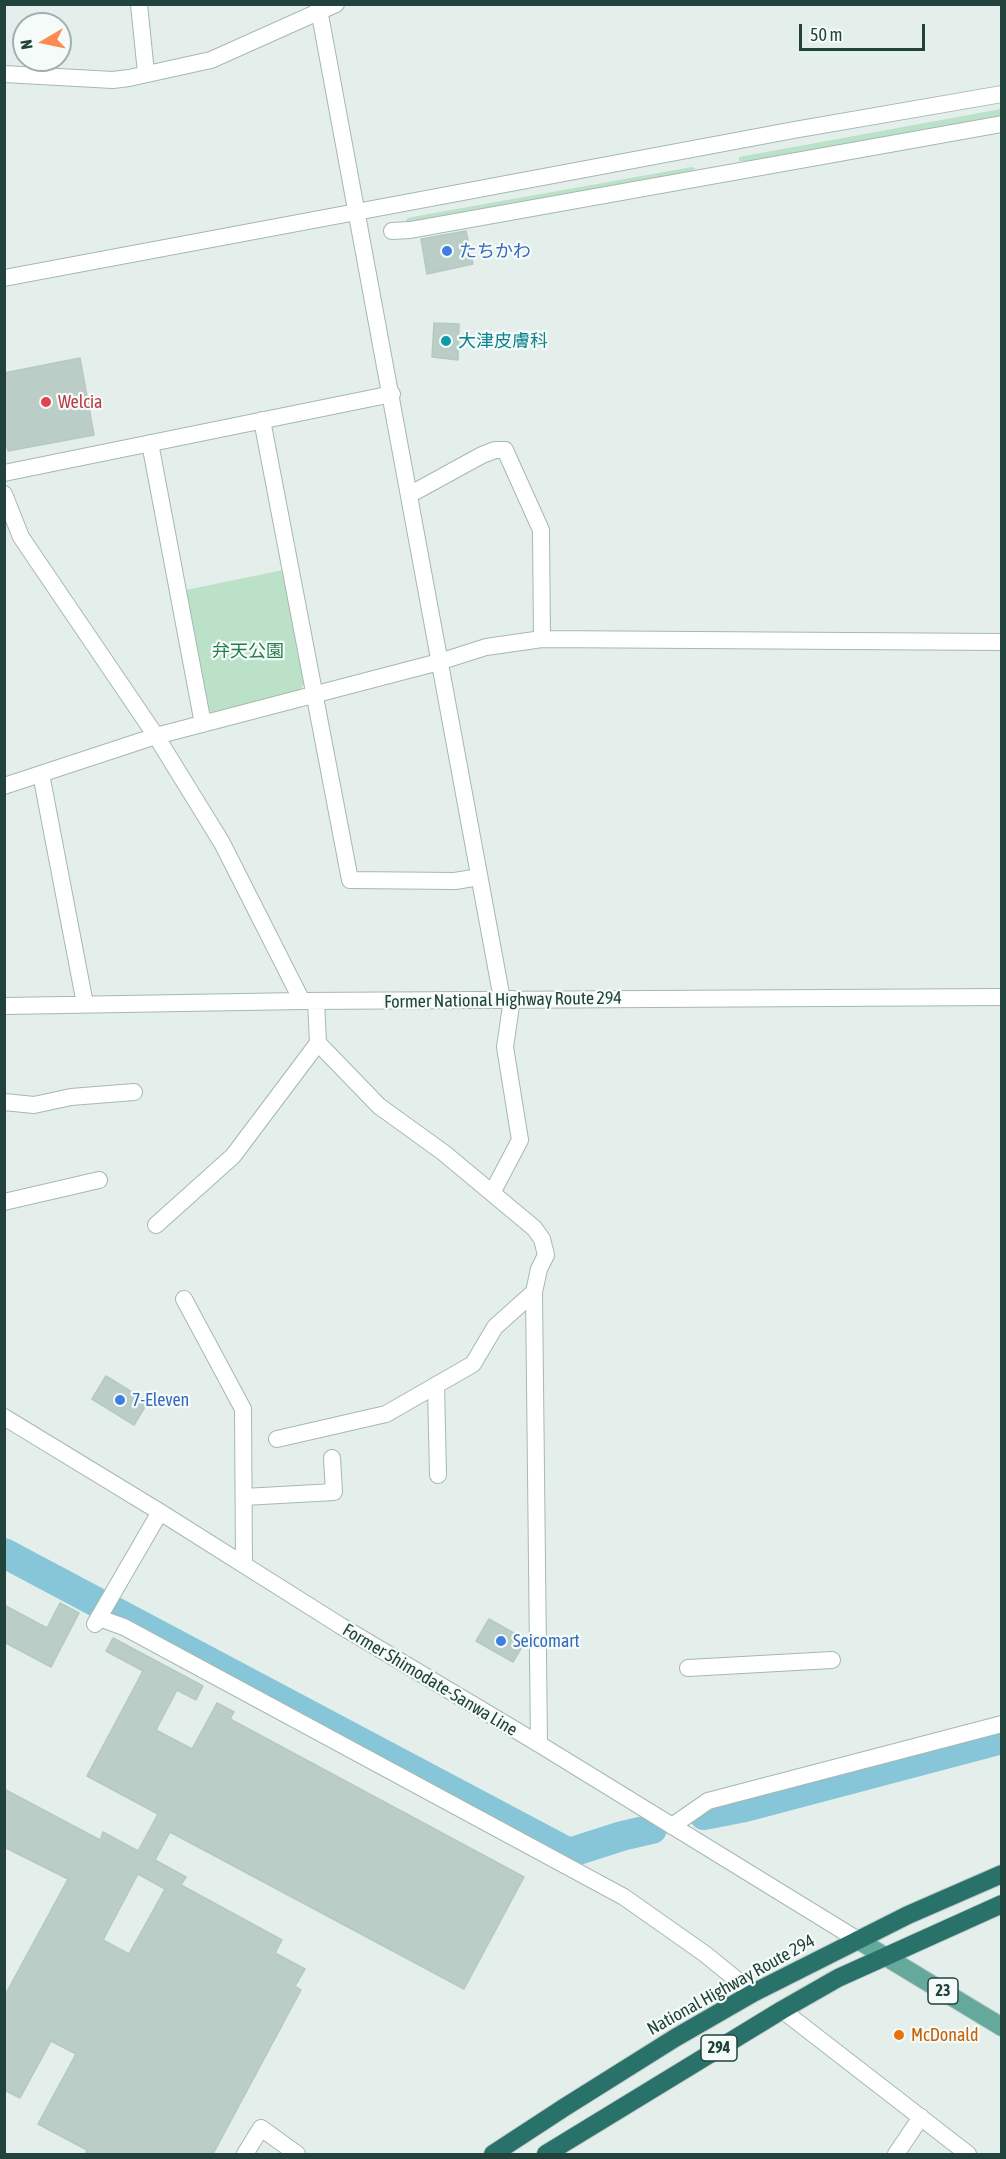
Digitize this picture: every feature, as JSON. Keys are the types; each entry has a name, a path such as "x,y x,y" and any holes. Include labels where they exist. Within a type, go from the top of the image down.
{"highway":[{"name":"National Highway Route 294","path":"494,2154 675,2038 753,1993 908,1915 1002,1874"},
{"name":"294","path":"546,2154 838,1978 1002,1904"}],"main road":[{"name":"23","path":"858,1940 1002,2027"}],"street":[{"path":"139,4 146,73"},
{"path":"4,74 113,80 211,60 319,8 336,4"},
{"path":"319,8 392,394 479,877 507,999 504,1047 520,1140 492,1193"},
{"path":"4,278 794,130 1002,94"},
{"path":"392,231 410,230 1002,124"},
{"path":"4,473 392,394"},
{"path":"262,420 350,880 455,881 479,877"},
{"path":"150,443 203,724"},
{"path":"409,495 482,455 495,450 505,450 541,530 542,639"},
{"path":"4,494 21,537 156,736 222,843 309,1001 318,1042 379,1106 444,1153 534,1228 542,1239 546,1255 539,1269 534,1292 539,1744"},
{"path":"4,786 156,736 439,662 486,647 542,639 1002,642"},
{"path":"41,774 85,1004"},
{"name":"Former National Highway Route 294","path":"4,1006 507,999 1002,997"},
{"path":"156,1225 232,1156 318,1042"},
{"path":"4,1102 34,1105 71,1097 134,1092"},
{"path":"4,1202 99,1180"},
{"path":"277,1439 386,1414 473,1364 495,1328 534,1292"},
{"path":"184,1299 243,1409 244,1565"},
{"path":"436,1385 438,1475"},
{"name":"Former Shimodate-Sanwa Line","path":"4,1417 340,1626 539,1744 858,1940"},
{"path":"244,1497 334,1492 332,1458"},
{"path":"160,1512 101,1614 624,1897 705,1954 753,1993"},
{"path":"688,1668 832,1660"},
{"path":"672,1826 708,1801 1002,1724"},
{"path":"782,2010 968,2154"},
{"path":"896,2154 921,2117"},
{"path":"245,2154 261,2128 297,2154"}],"green space":[{"path":"1001,109 1001,117 755,161 739,161 739,157"},
{"path":"692,167 696,169 684,174 404,223 408,218 423,215"},
{"name":"弁天公園","path":"283,570 305,682 298,694 222,717 208,710 186,590"}],"building":[{"name":"たちかわ","path":"466,231 473,264 427,274 421,239"},
{"name":"大津皮膚科","path":"434,323 459,324 458,360 432,357"},
{"name":"Welcia","path":"80,358 94,435 8,451 4,432 4,373"},
{"name":"7-Eleven","path":"106,1376 148,1402 134,1425 92,1399"},
{"path":"60,1603 79,1613 51,1667 4,1642 4,1605 47,1628"},
{"name":"Seicomart","path":"489,1619 526,1640 513,1662 476,1641"},
{"path":"113,1638 203,1686 196,1700 177,1690 156,1730 192,1749 217,1703 234,1712 230,1719 524,1877 464,1989 170,1832 155,1860 186,1877 181,1885 282,1940 275,1953 305,1969 295,1986 301,1990 213,2154 85,2154 87,2150 38,2124 76,2054 51,2041 20,2098 4,2090 4,1997 68,1879 4,1847 4,1789 100,1840 103,1832 138,1851 158,1814 87,1776 143,1671 106,1651","holes":["138,1874 165,1889 129,1954 103,1940"]}],"waterway":[{"path":"4,1553 569,1853 652,1829"},
{"path":"704,1815 745,1807 1002,1739"}],"place":[{"name":"たちかわ","path":"447,251"},
{"name":"大津皮膚科","path":"446,341"},
{"name":"Welcia","path":"46,402"},
{"name":"7-Eleven","path":"120,1400"},
{"name":"Seicomart","path":"501,1641"},
{"name":"McDonald","path":"899,2035"}]}
